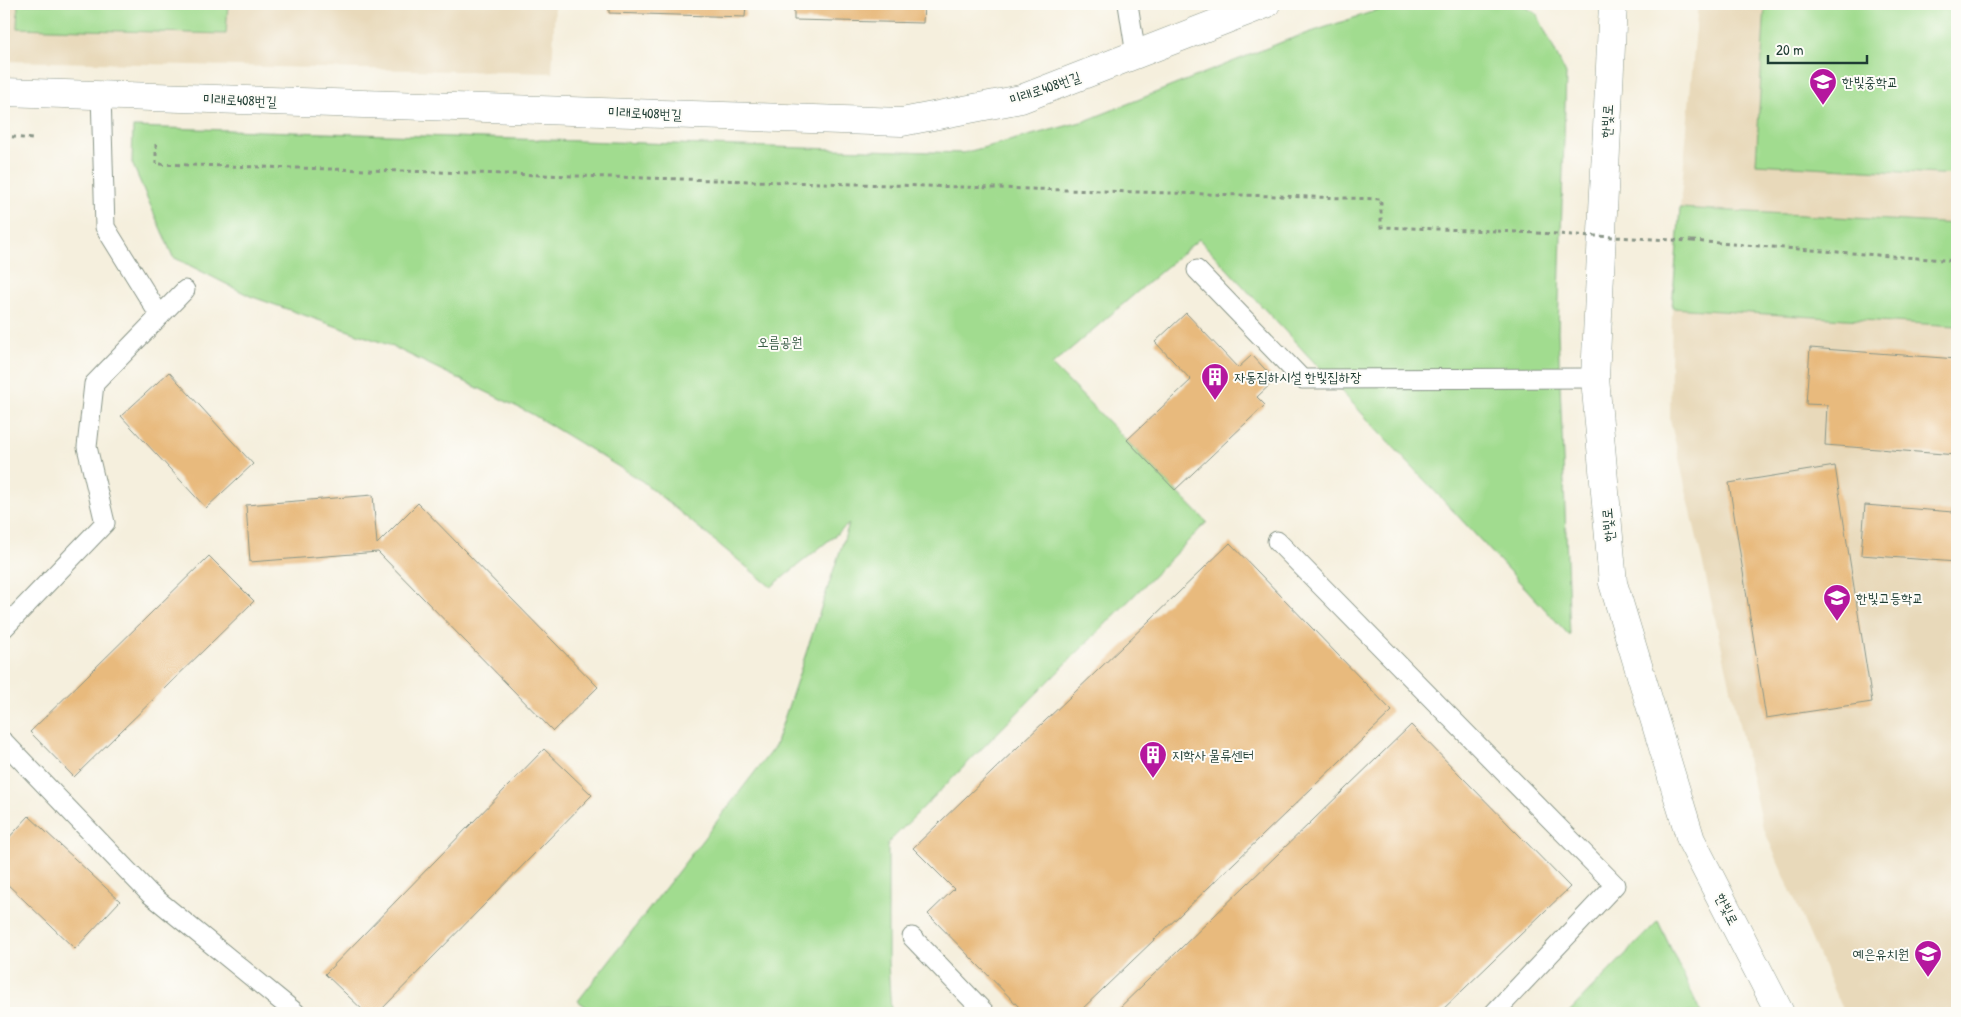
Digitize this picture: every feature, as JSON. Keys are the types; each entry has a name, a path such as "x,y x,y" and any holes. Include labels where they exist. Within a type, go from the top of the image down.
{"street":[{"name":"미래로408번길","path":"4,92 902,122 1021,99 1266,4"},
{"name":"한빛로","path":"1612,4 1595,378 1613,583 1691,840 1780,1013"}],"lane":[{"path":"1128,4 1136,55"},
{"path":"101,95 106,227 160,316"},
{"path":"1198,270 1302,379 1595,378"},
{"path":"4,628 106,523 87,447 94,384 185,290"},
{"path":"1277,541 1616,886 1494,1013"},
{"path":"4,742 150,894 296,1013"},
{"path":"912,937 985,1013"}],"path":[{"path":"4,136 32,139"},
{"path":"156,144 156,164 1380,199 1380,227 1692,241 1957,261"}],"shaded area":[{"path":"4,4 555,4 552,73 4,61"},
{"name":"한빛중학교","path":"1698,4 1957,4 1957,224 1680,208"},
{"name":"한빛고등학교","path":"1672,308 1957,326 1957,1013 1845,1013 1762,825 1670,419"}],"green space":[{"path":"18,4 228,4 226,34 17,28"},
{"name":"오름공원","path":"1396,4 1521,4 1537,14 1566,74 1558,332 1570,636 1199,239 1052,365 1207,522 888,843 888,963 891,1013 595,1013 578,1001 775,746 849,524 771,587 642,481 532,414 389,345 250,296 173,257 132,163 133,127 963,153 1085,121 1287,40"},
{"path":"1765,4 1957,4 1957,175 1756,164"},
{"path":"1680,208 1957,224 1957,326 1672,308"},
{"path":"1658,921 1701,1013 1568,1013"}],"building":[{"path":"609,4 746,4 745,17 609,13"},
{"path":"794,4 924,4 923,23 794,20"},
{"name":"자동집하시설 한빛집하장","path":"1186,313 1238,368 1252,355 1275,380 1257,397 1265,405 1175,490 1127,440 1191,380 1155,342"},
{"path":"1810,348 1957,359 1957,455 1825,445 1827,405 1806,404"},
{"path":"169,372 253,464 206,508 121,416"},
{"path":"1835,466 1872,702 1766,718 1729,483"},
{"path":"1956,476 1957,562 1861,555 1865,505 1953,512"},
{"path":"373,495 377,544 418,503 598,687 553,731 378,552 250,562 246,505"},
{"name":"지학사 물류센터","path":"1230,543 1392,711 1078,1013 1025,1013 928,914 954,889 913,848"},
{"path":"209,556 254,601 74,777 30,732"},
{"path":"1411,725 1570,887 1439,1013 1114,1013"},
{"path":"544,749 592,795 378,1013 366,1013 325,974"},
{"path":"29,816 120,901 75,949 4,881 4,843"}],"place":[{"name":"한빛중학교","path":"1823,106"},
{"name":"자동집하시설 한빛집하장","path":"1215,401"},
{"name":"한빛고등학교","path":"1837,622"},
{"name":"지학사 물류센터","path":"1153,779"},
{"name":"예은유치원","path":"1928,978"}]}
